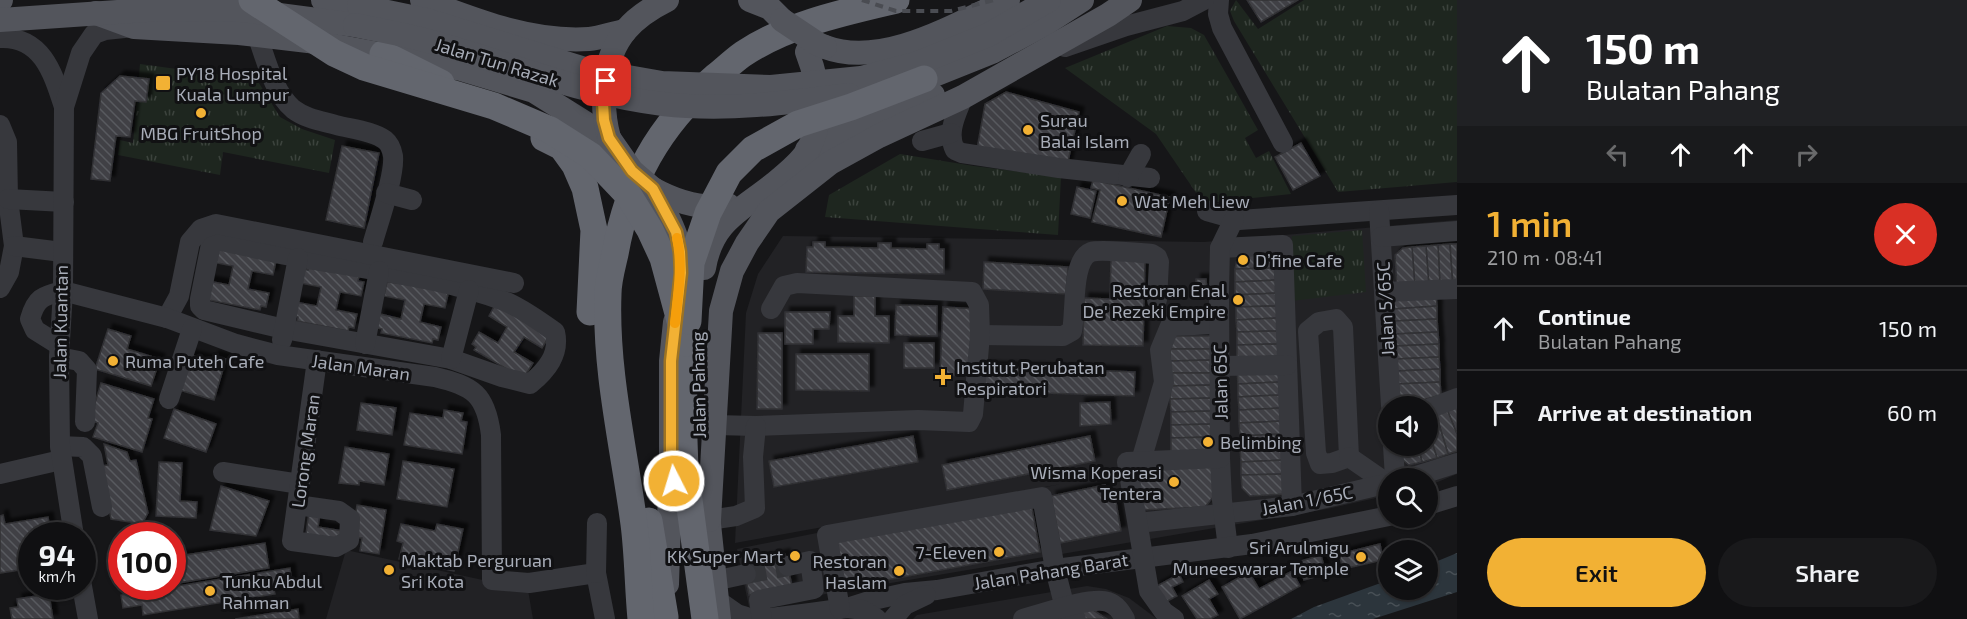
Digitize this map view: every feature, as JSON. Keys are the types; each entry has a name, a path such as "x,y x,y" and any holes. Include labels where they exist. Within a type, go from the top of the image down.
{"highway":[{"path":"252,0 334,53 364,67 494,106 550,130 591,156 629,196 650,230 663,258 686,343"},
{"path":"637,573 634,526 615,404 608,293 620,225 632,188 650,151 669,124 695,94 744,54 780,34 837,14 896,0"},
{"path":"383,54 562,147 575,165 585,188 594,230 590,314 595,379 624,526 637,573 665,619"},
{"path":"714,605 685,470 683,411 691,263 708,213 729,172 753,149 798,124 851,107 924,79"},
{"path":"615,404 643,485 665,619"},
{"path":"665,619 671,458"}],"main road":[{"name":"Jalan Tun Razak","path":"323,0 357,16 582,88 662,104 717,107 777,105 865,93 924,79 994,51 1045,24 1082,0"},
{"name":"Jalan Tun Razak","path":"422,0 488,24 546,38 590,39 625,31"},
{"path":"667,0 625,31 609,60 603,102 604,120 609,138 632,171 653,189 672,199 694,204 723,206 748,202"},
{"path":"767,7 816,50 850,54 878,51 918,41 1008,0"},
{"name":"Jalan Tun Razak","path":"0,20 161,9 242,10 426,20 588,70 662,83 771,87 861,78 918,63 988,35 1049,0"},
{"path":"709,520 721,311 732,271 747,243 770,211 830,163 879,136 963,97 1108,15 1130,0"},
{"path":"96,13 134,27 257,35 308,41 461,69 534,91 609,138"},
{"path":"534,91 560,85 571,74 570,59 563,46 546,38"},
{"path":"807,150 818,121 816,50"},
{"path":"878,51 860,74 859,87 865,98 878,104 902,107"},
{"path":"807,150 902,107 1025,61"},
{"name":"Jalan Pahang","path":"714,605 709,520 697,433 694,387 694,339 705,262 710,244 720,227 748,202 775,183 807,150"},
{"name":"Jalan Pahang","path":"653,189 676,232 680,252 681,273 671,361 671,458"}],"street":[{"path":"1025,61 1126,26 1183,12 1204,0"},
{"path":"1219,0 1218,14 1222,28 1274,139"},
{"path":"1183,12 1194,13 1222,28"},
{"name":"Jalan Kuantan","path":"72,522 60,453 59,351 63,291 64,107 81,52 94,34 105,30 134,27"},
{"path":"257,35 276,85 284,99 294,109 309,118 384,139 391,147 393,158 373,242"},
{"name":"Jalan Kuantan","path":"0,38 9,37 29,43 42,54 64,107"},
{"path":"963,97 951,133 955,150 962,153 1128,177 1149,178"},
{"path":"0,125 7,142 8,199 14,246 9,272 0,288"},
{"path":"922,141 951,133"},
{"path":"1128,177 1141,154"},
{"path":"386,193 412,200"},
{"path":"8,199 64,202"},
{"path":"1207,211 1234,219 1457,205"},
{"name":"Jalan 5/65C","path":"1379,211 1390,396"},
{"name":"Jalan 65C","path":"1228,548 1220,458 1220,248 1234,219"},
{"path":"167,318 179,296 190,242 201,229 216,224 514,283"},
{"path":"1381,237 1457,231"},
{"path":"212,238 298,258 380,271 469,290 506,302 555,332 558,344 542,375 530,384 451,359 284,329 204,310 200,306 212,238"},
{"path":"1220,248 1283,245 1292,506"},
{"path":"14,246 62,252"},
{"path":"980,335 1063,336 1072,331 1077,274 1081,259 1092,251 1152,254 1157,257 1159,262 1157,300"},
{"path":"278,355 298,258"},
{"path":"364,344 380,271"},
{"path":"715,425 756,426 918,420 969,422 973,414 980,335 979,305 972,292 797,283 784,286 771,309"},
{"path":"1384,292 1456,289"},
{"path":"451,359 469,290"},
{"path":"63,291 47,295 34,304 30,319 35,330 59,351 79,361 87,370 85,422"},
{"name":"Jalan Maran","path":"63,291 167,318 236,344 278,355 435,377 473,391 488,413 491,435 492,580 529,583 596,573"},
{"path":"1349,458 1343,327 1336,319 1319,322 1308,331 1316,453 1320,464 1349,458 1378,475"},
{"path":"1138,463 1164,382 1160,350 1170,326 1219,324"},
{"path":"169,399 192,329"},
{"name":"Lorong Maran","path":"297,505 339,511 350,519 349,540 336,547 292,541 317,360"},
{"path":"1219,366 1287,365"},
{"path":"1438,405 1457,398"},
{"path":"709,520 736,516 755,508 753,457 756,426"},
{"path":"0,474 83,447 92,456 102,507"},
{"path":"1173,619 1164,612 1149,591 1127,462 1172,462 1220,458"},
{"path":"1438,469 1457,463"},
{"path":"223,472 300,484"},
{"name":"Jalan 1/65C","path":"1138,522 1292,506 1378,485"},
{"path":"1438,501 1455,494"},
{"path":"878,619 863,610 844,608 827,535 1042,497 1055,569 1070,613"},
{"name":"Jalan Pahang Barat","path":"714,605 750,618 806,617 905,593 937,590 1055,569 1228,548 1378,518"},
{"path":"597,523 596,573 605,619"},
{"path":"762,619 759,600 814,589 810,561 788,566"},
{"path":"714,605 746,574"},
{"path":"893,619 905,605 937,590"},
{"path":"85,600 88,619"},
{"path":"1023,619 1070,613 1101,601 1110,602 1118,608 1125,619"}],"shaded area":[{"path":"1457,220 1457,474 1438,482 1438,468 1378,468 1378,497 1327,509 749,607 737,549 1061,484 735,543 746,313 758,274 783,236 1204,242"},
{"name":"Maktab Perguruan Sri Kota","path":"346,550 528,590 533,619 326,619"},
{"path":"1087,586 1106,589 1129,598 1157,619 913,619 917,615"}],"green space":[{"path":"1236,0 1258,29 1304,0 1457,0 1457,182 1338,192 1234,21 1230,11"},
{"path":"1167,26 1191,28 1204,35 1258,130 1245,138 1256,158 1269,151 1291,194 1203,203 1156,134 1065,68"},
{"path":"140,64 257,80 280,117 302,129 335,140 329,173 223,152 220,175 118,155 120,140 133,143"},
{"path":"900,154 1061,177 1058,235 825,217 829,195"},
{"path":"1362,230 1366,292 1292,301 1292,236"}],"water":[{"path":"1457,553 1457,592 1438,598 1438,561"},
{"path":"1378,584 1378,600 1432,600 1373,619 1291,619 1314,607"}],"building":[{"path":"1247,0 1298,0 1261,22"},
{"path":"120,76 149,79 146,102 135,101 130,137 116,136 110,181 91,179 101,93"},
{"name":"Surau Balai Islam","path":"1006,92 1079,112 1067,166 977,149 985,104"},
{"path":"1301,143 1320,176 1293,190 1275,157"},
{"path":"342,146 379,153 364,228 326,220"},
{"path":"1093,180 1170,197 1161,237 1092,222 1100,190 1091,188"},
{"path":"1077,187 1096,191 1090,218 1071,214"},
{"path":"813,242 825,242 825,247 878,248 878,243 891,243 891,248 927,249 927,244 939,244 939,249 944,249 944,274 806,272 807,247 813,247"},
{"path":"1450,244 1453,286 1440,286 1438,245"},
{"path":"1450,244 1457,244 1457,285 1453,286"},
{"path":"221,245 276,261 273,275 252,271 248,289 269,293 266,307 261,306 260,310 209,300 208,281 229,285 233,266 212,262"},
{"path":"1438,245 1440,286 1429,287 1426,246"},
{"path":"1426,246 1429,287 1415,288 1412,247"},
{"path":"1412,247 1415,288 1397,289 1395,255 1403,248"},
{"path":"1275,250 1276,268 1235,269 1237,259 1242,252"},
{"path":"1111,259 1145,260 1143,346 1083,345 1084,298 1110,299"},
{"path":"984,262 1068,267 1066,294 983,289"},
{"path":"309,266 359,276 358,281 364,282 361,296 340,292 336,310 357,314 354,328 349,327 348,331 297,321 298,317 293,316 296,302 317,306 321,287 300,283 303,269 308,270"},
{"path":"1276,268 1276,280 1235,282 1235,269"},
{"path":"1196,279 1206,279 1207,291 1196,292"},
{"path":"1276,280 1277,293 1235,295 1235,282"},
{"path":"387,282 443,288 448,294 445,308 424,304 420,322 441,327 438,340 433,339 432,343 381,333 382,329 377,328 380,314 401,319 405,300 384,296"},
{"path":"1436,292 1437,306 1394,309 1394,294"},
{"path":"1277,293 1277,306 1236,307 1235,295"},
{"path":"854,296 875,296 875,316 889,316 889,343 838,342 838,316 854,316"},
{"path":"496,303 550,335 542,348 524,337 514,352 533,363 525,376 519,376 474,350 476,347 472,344 479,332 498,343 507,327 489,316"},
{"path":"896,305 937,306 937,336 895,335"},
{"path":"1277,306 1278,318 1236,320 1236,307"},
{"path":"1437,306 1437,319 1395,321 1394,309"},
{"path":"943,307 978,309 974,376 940,375"},
{"path":"785,312 830,312 829,329 813,329 813,344 785,344"},
{"path":"1278,318 1278,331 1237,332 1236,320"},
{"path":"1437,319 1438,332 1395,334 1395,321"},
{"path":"108,329 131,336 127,349 160,359 151,386 95,369"},
{"path":"1278,331 1278,344 1237,345 1237,332"},
{"path":"1438,332 1439,344 1396,346 1395,334"},
{"path":"758,333 782,333 782,409 757,409"},
{"path":"1174,336 1212,336 1212,349 1170,349"},
{"path":"904,343 934,343 934,368 904,368"},
{"path":"1278,344 1279,356 1237,358 1237,345"},
{"path":"1439,344 1439,357 1397,359 1396,346"},
{"path":"1170,349 1212,349 1212,360 1170,361"},
{"path":"796,354 869,354 869,391 796,390"},
{"path":"189,355 212,361 214,356 226,359 214,400 179,390"},
{"path":"1439,357 1440,369 1397,371 1397,359"},
{"path":"1212,360 1212,373 1170,373 1170,361"},
{"path":"985,366 1135,372 1134,396 984,391"},
{"path":"1280,369 1281,382 1238,384 1237,371"},
{"path":"1440,369 1440,382 1398,384 1397,371"},
{"path":"1170,373 1212,373 1212,385 1170,386"},
{"path":"1281,382 1281,395 1238,397 1238,384"},
{"path":"1440,382 1441,395 1399,396 1398,384"},
{"path":"101,383 154,399 148,418 152,419 142,452 93,437 98,423 90,420"},
{"path":"1212,385 1213,398 1170,399 1170,386"},
{"path":"1281,395 1282,408 1239,410 1238,397"},
{"path":"1213,398 1213,411 1171,412 1170,399"},
{"path":"1110,402 1111,424 1080,426 1080,403"},
{"path":"361,403 396,408 392,435 357,430"},
{"path":"1457,403 1457,434 1446,407"},
{"path":"1446,407 1457,434 1457,451 1448,454 1438,421 1438,410"},
{"path":"1282,408 1282,421 1239,423 1239,410"},
{"path":"174,409 216,424 206,452 164,438"},
{"path":"444,410 463,413 461,421 467,422 462,454 404,445 410,413 443,418"},
{"path":"1213,411 1213,424 1171,425 1171,412"},
{"path":"1282,421 1283,434 1240,436 1239,423"},
{"path":"1438,421 1448,454 1437,458 1438,456"},
{"path":"1213,424 1213,437 1171,438 1171,425"},
{"path":"1283,434 1283,447 1240,449 1240,436"},
{"path":"913,436 918,462 774,487 769,461"},
{"path":"1090,436 1095,461 947,490 942,465"},
{"path":"1213,437 1213,449 1171,452 1171,438"},
{"path":"104,444 127,452 130,461 136,460 148,513 143,522 111,519 101,466 108,465"},
{"path":"345,447 389,454 384,485 359,481 359,485 339,483"},
{"path":"1283,447 1283,460 1241,462 1240,449"},
{"path":"1420,456 1436,456 1437,458 1422,462"},
{"path":"1420,456 1422,462 1409,465 1399,457"},
{"path":"1283,460 1284,474 1241,475 1241,462"},
{"path":"403,461 454,469 447,507 397,499"},
{"name":"Wisma Koperasi Tentera","path":"1213,461 1214,496 1205,507 1140,510 1132,468"},
{"path":"159,462 182,463 180,501 197,502 196,518 156,516"},
{"path":"1284,474 1285,494 1250,496 1242,488 1241,475"},
{"path":"1105,485 1107,497 1115,496 1121,531 1060,543 1051,496"},
{"path":"221,486 269,501 256,536 210,530"},
{"path":"1031,503 1040,552 838,589 829,539"},
{"path":"357,505 386,510 379,554 360,551 362,538 352,537"},
{"path":"309,512 320,514 318,527 343,531 342,542 305,541"},
{"path":"3,515 5,524 48,517 49,522 18,522 18,570 0,573 0,516"},
{"path":"401,524 435,531 437,524 463,529 454,571 399,559 403,543 397,541"},
{"path":"265,543 269,568 186,582 186,555"},
{"name":"Sri Arulmigu Muneeswarar Temple","path":"1378,544 1378,561 1343,569 1339,554"},
{"path":"785,554 792,586 749,595 743,563"},
{"path":"1321,555 1326,574 1304,580 1298,562"},
{"name":"Tunku Abdul Rahman","path":"290,568 292,584 273,587 275,594 143,615 142,605 123,608 122,600 186,600 186,585"},
{"path":"1292,571 1300,586 1240,619 1222,587 1249,572 1259,589"},
{"path":"1179,574 1183,582 1172,587 1177,596 1164,603 1155,587"},
{"path":"1209,580 1218,594 1209,599 1218,615 1210,619 1197,619 1182,596"},
{"path":"17,599 50,600 53,619 12,619 10,608 18,607"},
{"path":"1087,606 1107,619 1038,619"},
{"path":"298,609 299,619 235,619"}],"tunnel":[{"path":"746,574 788,566"}],"railway":[{"path":"862,0 896,11 951,11 994,0"}],"slow traffic":[{"path":"675,323 681,273 677,238"}],"place":[{"name":"PY18 Hospital Kuala Lumpur","path":"163,83"},
{"name":"MBG FruitShop","path":"201,113"},
{"name":"Surau Balai Islam","path":"1028,130"},
{"name":"Wat Meh Liew","path":"1122,201"},
{"name":"D’fine Cafe","path":"1243,260"},
{"name":"Restoran Enal De' Rezeki Empire","path":"1238,300"},
{"name":"Ruma Puteh Cafe","path":"113,361"},
{"name":"Institut Perubatan Respiratori","path":"943,377"},
{"name":"Belimbing","path":"1208,442"},
{"name":"Wisma Koperasi Tentera","path":"1174,482"},
{"name":"7-Eleven","path":"999,552"},
{"name":"KK Super Mart","path":"795,556"},
{"name":"Sri Arulmigu Muneeswarar Temple","path":"1361,557"},
{"name":"Maktab Perguruan Sri Kota","path":"389,570"},
{"name":"Restoran Haslam","path":"899,571"},
{"name":"Tunku Abdul Rahman","path":"210,591"}],"route":[{"path":"606,81 603,102 604,120 609,138 632,171 653,189 676,232 680,252 681,273 671,361 671,458 674,481"}]}
